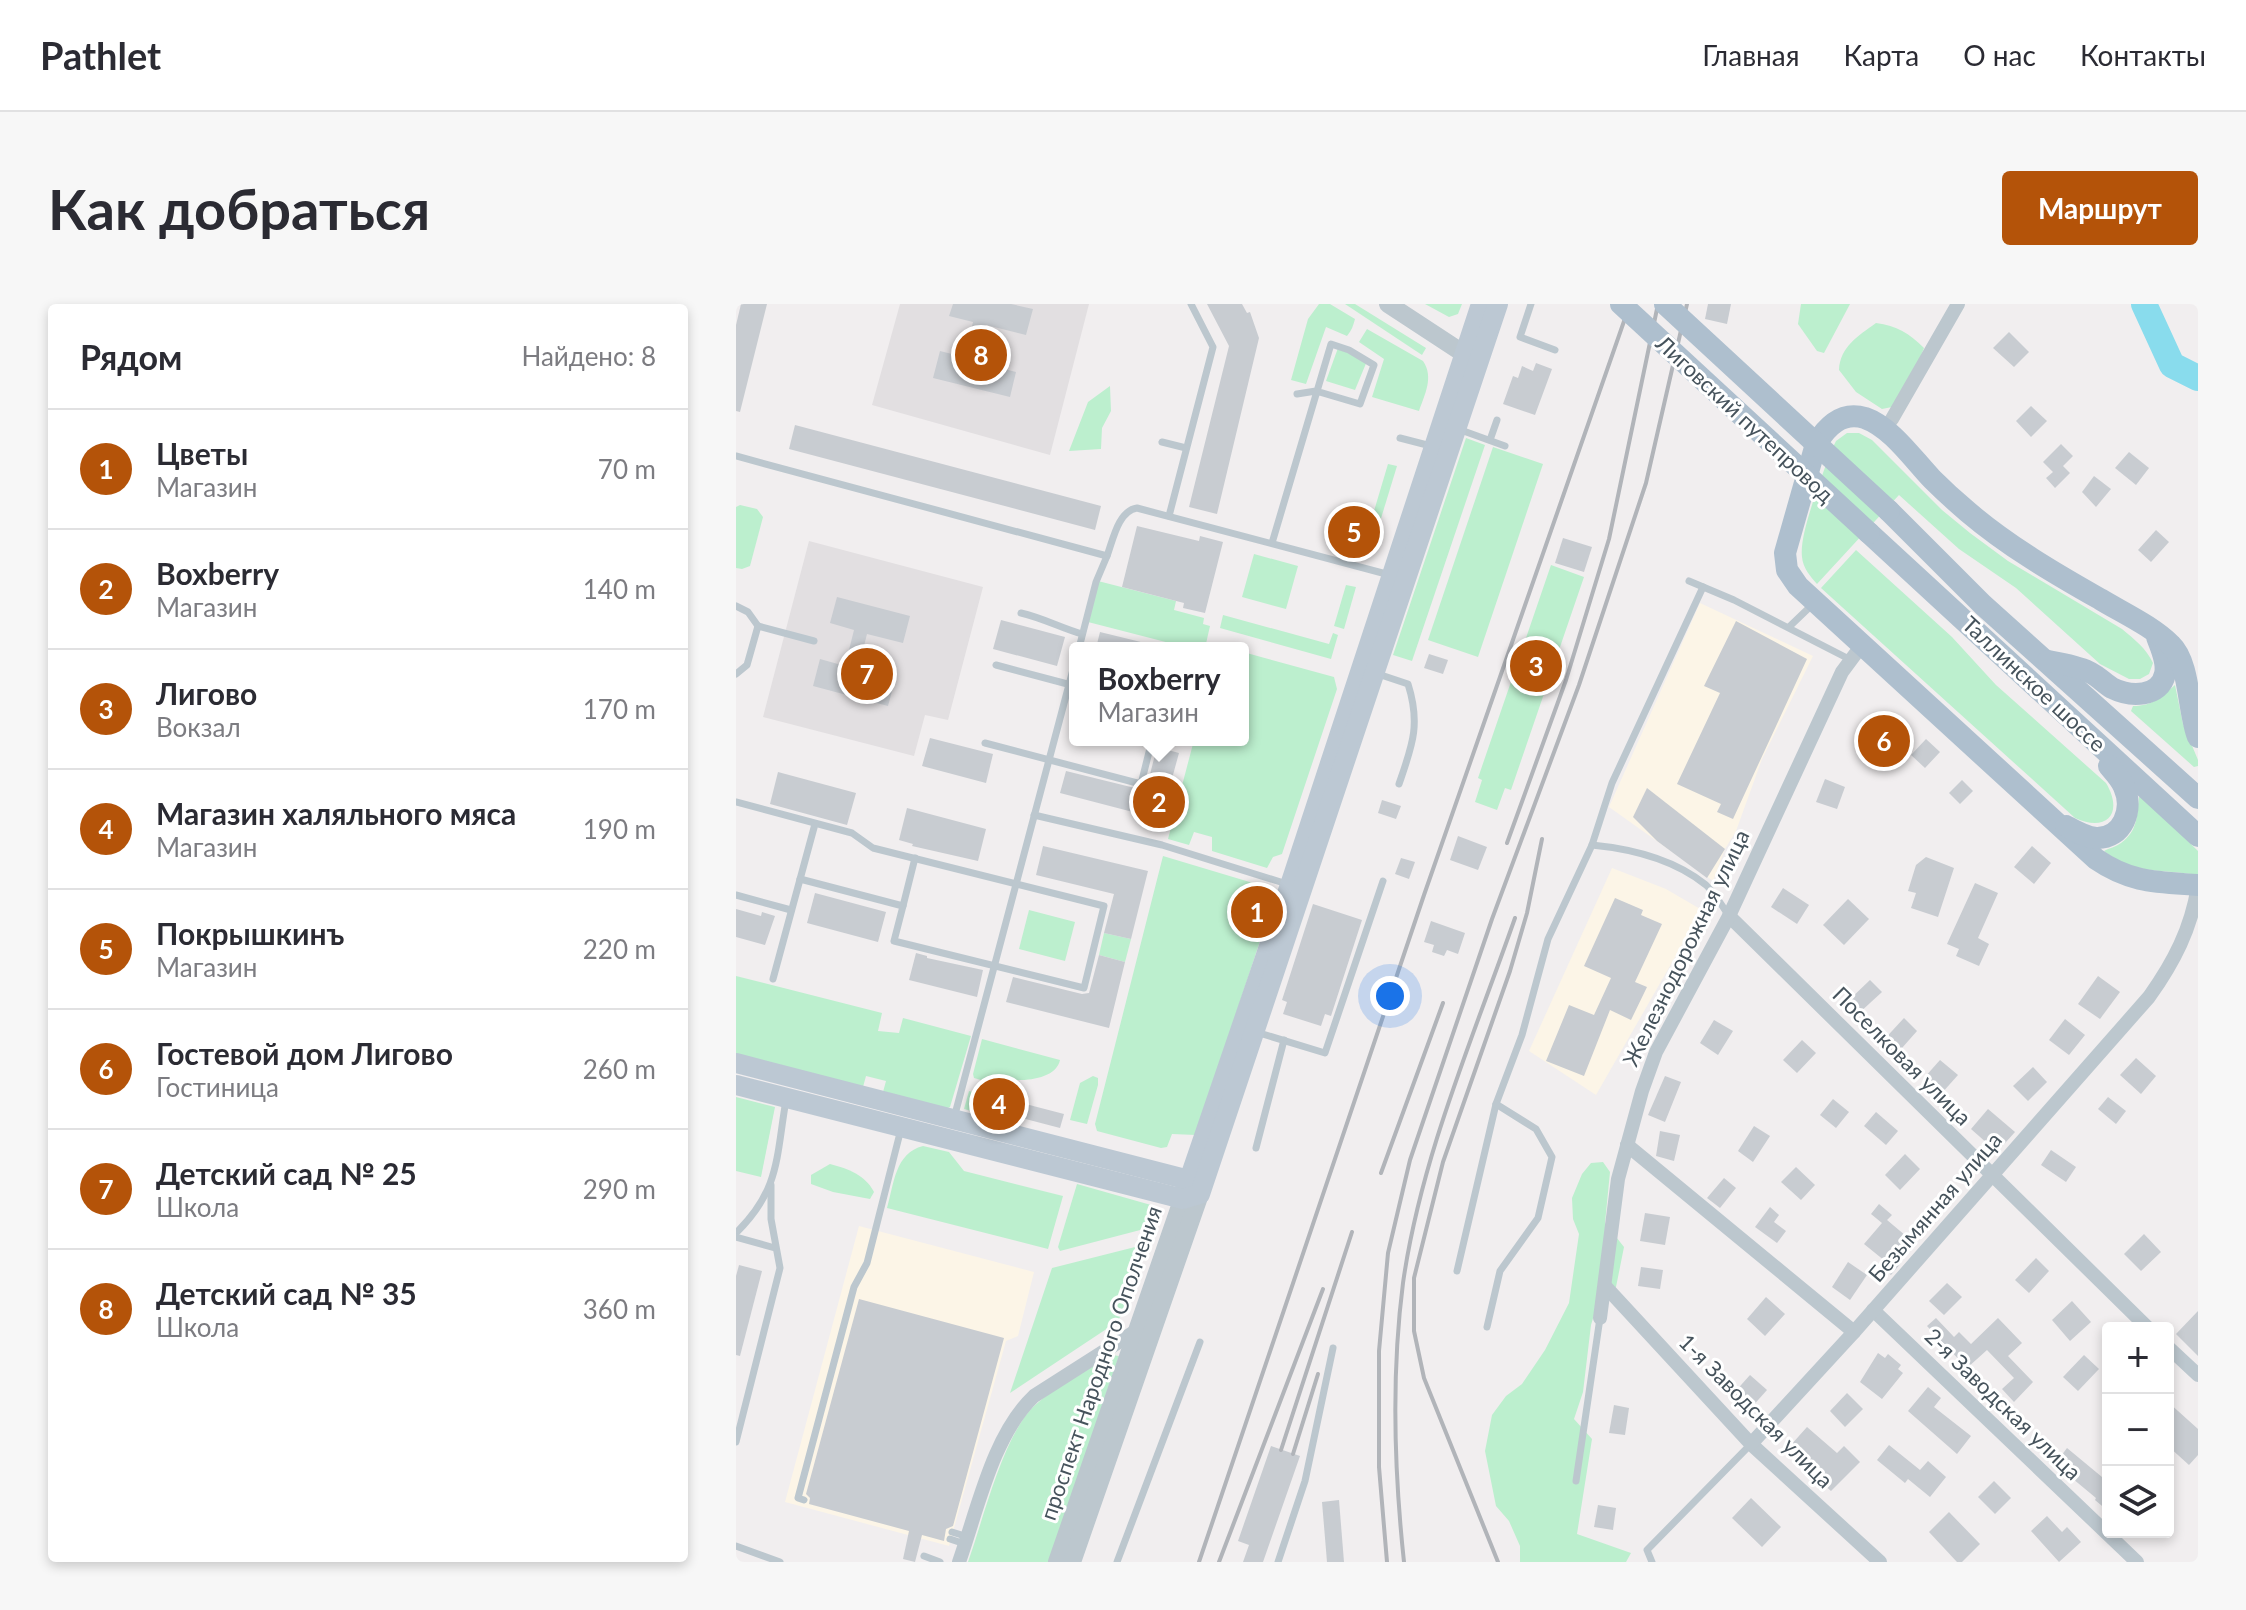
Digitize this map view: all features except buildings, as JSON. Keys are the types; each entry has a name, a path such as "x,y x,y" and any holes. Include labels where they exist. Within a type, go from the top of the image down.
{"main road":[{"name":"проспект Народного Ополчения","path":"1191,1191 1255,1032 1376,673 1456,428 1481,304"},
{"name":"проспект Народного Ополчения","path":"1191,1191 1433,447 1498,304"},
{"name":"Лиговский путепровод","path":"1621,304 1869,533"},
{"name":"Лиговский путепровод","path":"1665,304 1889,511"},
{"path":"2198,737 2192,723 2183,665 2173,646 2018,549 1979,521 1935,483 1884,429 1867,419 1854,416 1838,419 1824,430 1816,444 1785,553 1787,570 1798,586 1855,652 2055,821 2077,844 2113,870 2137,880 2198,886"},
{"name":"Таллинское шоссе","path":"1889,511 1983,605 2198,798"},
{"name":"Таллинское шоссе","path":"1869,533 2198,836"},
{"path":"2043,659 2089,672 2112,688 2145,694 2160,686 2166,672 2164,656 2155,634"},
{"path":"2055,821 2085,836 2098,838 2112,835 2121,827 2128,813 2124,786 2082,729"},
{"path":"736,1063 789,1088"},
{"path":"736,1085 789,1088 1191,1191"}],"street":[{"path":"1388,304 1471,358"},
{"path":"1884,429 1958,304"},
{"name":"Железнодорожная улица","path":"1600,1318 1612,1216 1627,1145 1656,1052 1729,916 1855,652"},
{"name":"Безымянная улица","path":"1751,1444 1854,1332 2149,997 2172,965 2184,941 2198,886"},
{"name":"Поселковая улица","path":"1729,916 2142,1322"},
{"path":"1627,1145 1854,1332"},
{"name":"проспект Народного Ополчения","path":"1057,1562 1191,1191"},
{"name":"проспект Народного Ополчения","path":"1072,1562 1191,1191"},
{"name":"1-я Заводская улица","path":"1605,1286 1751,1444 1880,1562"},
{"name":"2-я Заводская улица","path":"1873,1310 2137,1562"},
{"path":"959,1562 1002,1439 1020,1410 1034,1396 1139,1329"},
{"path":"2174,1353 2198,1375"}],"lane":[{"path":"1169,516 1213,347 1191,304"},
{"path":"1531,304 1520,337 1555,350"},
{"path":"1272,543 1316,391 1331,344 1349,350 1374,365 1360,404 1316,391 1297,394"},
{"path":"1490,440 1497,420"},
{"path":"1456,428 1505,446"},
{"path":"1400,438 1433,447"},
{"path":"1162,442 1186,448"},
{"path":"736,456 1107,556"},
{"path":"1080,642 1096,582 1123,515 1129,509 1169,516 1391,575"},
{"path":"1689,581 1789,627 1855,652"},
{"path":"1457,1271 1496,1104 1522,1035 1548,939 1592,845 1612,783 1703,587"},
{"path":"1789,627 1814,602"},
{"path":"736,606 748,612 758,626 814,641"},
{"path":"1021,613 1082,634"},
{"path":"736,674 747,665 758,626"},
{"path":"996,665 1069,684"},
{"path":"1376,673 1408,684 1415,707 1413,741 1399,784"},
{"path":"952,1129 1034,815 1069,695"},
{"path":"985,743 1141,784 1150,746"},
{"path":"736,802 852,833 873,848 915,858 1016,885 1104,906 1084,988 894,941 915,858"},
{"path":"1034,815 1162,845 1290,885"},
{"path":"773,979 815,824"},
{"path":"1592,845 1641,853 1674,865 1708,887 1729,916"},
{"path":"800,879 903,906"},
{"path":"1255,1032 1325,1053 1383,881"},
{"path":"736,895 791,910"},
{"path":"1256,1148 1284,1040"},
{"path":"736,1442 778,1282 780,1268 770,1211 771,1185 789,1088"},
{"path":"1487,1327 1500,1271 1538,1218 1552,1157 1536,1129 1496,1104"},
{"path":"804,1500 798,1498 854,1287 867,1263 904,1117"},
{"path":"771,1185 755,1214 736,1235 775,1248"},
{"path":"1576,1481 1600,1318"},
{"path":"1117,1562 1200,1342"},
{"path":"1278,1562 1305,1481 1333,1348"},
{"name":"Безымянная улица","path":"1652,1562 1647,1550 1751,1444"},
{"path":"951,1536 967,1540"},
{"path":"736,1546 780,1562"},
{"path":"924,1556 940,1562"}],"shaded area":[{"path":"900,304 1089,304 1050,455 872,405"},
{"path":"809,541 983,587 948,720 925,715 914,756 763,717"},
{"path":"1700,603 1813,656 1762,759 1736,831 1725,849 1713,881 1609,807"},
{"path":"1612,868 1666,889 1702,910 1596,1095 1529,1051"},
{"path":"859,1226 1034,1272 1018,1336 1006,1341 949,1546 785,1502"}],"green space":[{"path":"1319,304 1330,304 1355,319 1347,336 1326,327 1306,384 1291,380 1308,319"},
{"path":"1345,304 1355,304 1426,348 1422,355"},
{"path":"1425,304 1462,304 1458,314 1449,317"},
{"path":"1801,304 1850,304 1824,353 1817,351 1798,324"},
{"path":"1876,323 1902,331 1924,348 1914,373 1892,407 1882,409 1856,392 1839,370 1846,348"},
{"path":"1367,329 1423,361 1428,379 1419,411 1372,397 1384,359 1359,342"},
{"path":"1338,348 1367,361 1355,390 1326,381"},
{"path":"1110,386 1111,411 1102,428 1101,449 1069,451 1088,402"},
{"path":"1847,433 1859,433 1872,440 1942,510 2008,561 2122,629 2140,644 2153,663 2149,674 2140,679 2129,679 2100,664 2016,588 1959,549 1899,495 1817,584 1803,561 1804,534 1830,453 1836,441"},
{"path":"1466,438 1485,445 1412,661 1393,655"},
{"path":"1493,447 1543,464 1478,657 1428,640"},
{"path":"1388,464 1397,466 1371,551 1363,548"},
{"path":"736,507 757,509 763,517 750,566 742,569 736,568"},
{"path":"1856,550 1952,637 1996,685 2106,783 2113,803 2109,817 2096,823 2075,818 1821,588"},
{"path":"1254,554 1298,566 1286,609 1242,597"},
{"path":"1551,565 1584,577 1511,790 1505,788 1497,810 1475,802 1482,780 1478,778"},
{"path":"1098,581 1176,601 1174,610 1204,618 1203,624 1210,626 1206,642 1166,642 1088,622"},
{"path":"1346,585 1356,587 1344,629 1334,626"},
{"path":"1223,615 1329,644 1333,633 1338,635 1331,659 1220,628"},
{"path":"1249,654 1334,677 1337,689 1282,854 1273,857 1267,868 1212,851 1212,837 1194,832 1189,845 1168,839 1192,746 1249,746"},
{"path":"2175,685 2183,724 2198,766 2194,767 2131,711 2133,706 2156,700"},
{"path":"2142,796 2198,851 2198,875 2138,868 2104,851 2119,844 2131,833 2136,822 2139,797"},
{"path":"1163,856 1253,883 1238,931 1261,938 1196,1135 1172,1134 1167,1147 1161,1148 1097,1131 1095,1124"},
{"path":"1029,910 1075,922 1065,961 1019,949"},
{"path":"1104,933 1131,939 1125,962 1099,955"},
{"path":"736,976 882,1013 878,1031 899,1033 903,1018 971,1036 950,1107 946,1109 883,1092 886,1081 866,1076 863,1087 736,1054"},
{"path":"982,1039 1060,1060 1057,1067 1045,1076 1028,1080 1004,1079 1002,1086 974,1078"},
{"path":"1093,1076 1098,1078 1098,1085 1087,1124 1070,1120 1080,1083"},
{"path":"969,1091 987,1096 982,1114 964,1109"},
{"path":"736,1097 775,1107 761,1177 736,1171"},
{"path":"923,1146 949,1152 964,1171 1063,1196 1048,1249 887,1208 901,1162"},
{"path":"1603,1162 1610,1172 1605,1223 1624,1247 1616,1287 1597,1305 1591,1325 1583,1392 1574,1419 1592,1439 1577,1534 1631,1553 1626,1562 1520,1562 1520,1546 1509,1521 1496,1506 1485,1451 1492,1415 1506,1396 1522,1384 1545,1350 1569,1303 1579,1234 1573,1219 1572,1198 1582,1174 1591,1163"},
{"path":"830,1164 866,1181 874,1192 870,1199 811,1184 811,1175"},
{"path":"1077,1184 1151,1205 1154,1210 1151,1221 1144,1229 1060,1251 1058,1247"},
{"path":"1143,1245 1138,1268 1132,1266 1123,1292 1129,1295 1122,1315 1114,1324 1010,1393 1052,1268"},
{"path":"1112,1355 1119,1356 1049,1562 968,1562 1003,1458 1022,1421 1051,1392"}],"waterway":[{"path":"2144,304 2172,365 2198,378"}],"railway":[{"path":"1199,1562 1424,895 1630,304"},
{"path":"1507,843 1566,680 1609,539 1658,304"},
{"path":"1387,1562 1379,1467 1379,1351 1388,1253 1410,1160 1492,919 1579,685 1646,483 1687,304"},
{"path":"1498,1562 1424,1378 1414,1331 1414,1278 1443,1162 1510,971 1527,913 1542,839"},
{"path":"1404,1562 1395,1422 1399,1318 1411,1236 1435,1144 1515,918"},
{"path":"1381,1173 1443,1003"},
{"path":"1281,1450 1352,1232"},
{"path":"1219,1562 1323,1289"},
{"path":"1293,1454 1318,1374"}],"place":[{"name":"Детский сад № 35","path":"981,355"},
{"name":"Покрышкинъ","path":"1354,532"},
{"name":"Лигово","path":"1536,666"},
{"name":"Детский сад № 25","path":"867,674"},
{"name":"Гостевой дом Лигово","path":"1884,741"},
{"name":"Boxberry","path":"1159,802"},
{"name":"Цветы","path":"1257,912"},
{"name":"Магазин халяльного мяса","path":"999,1104"}]}
